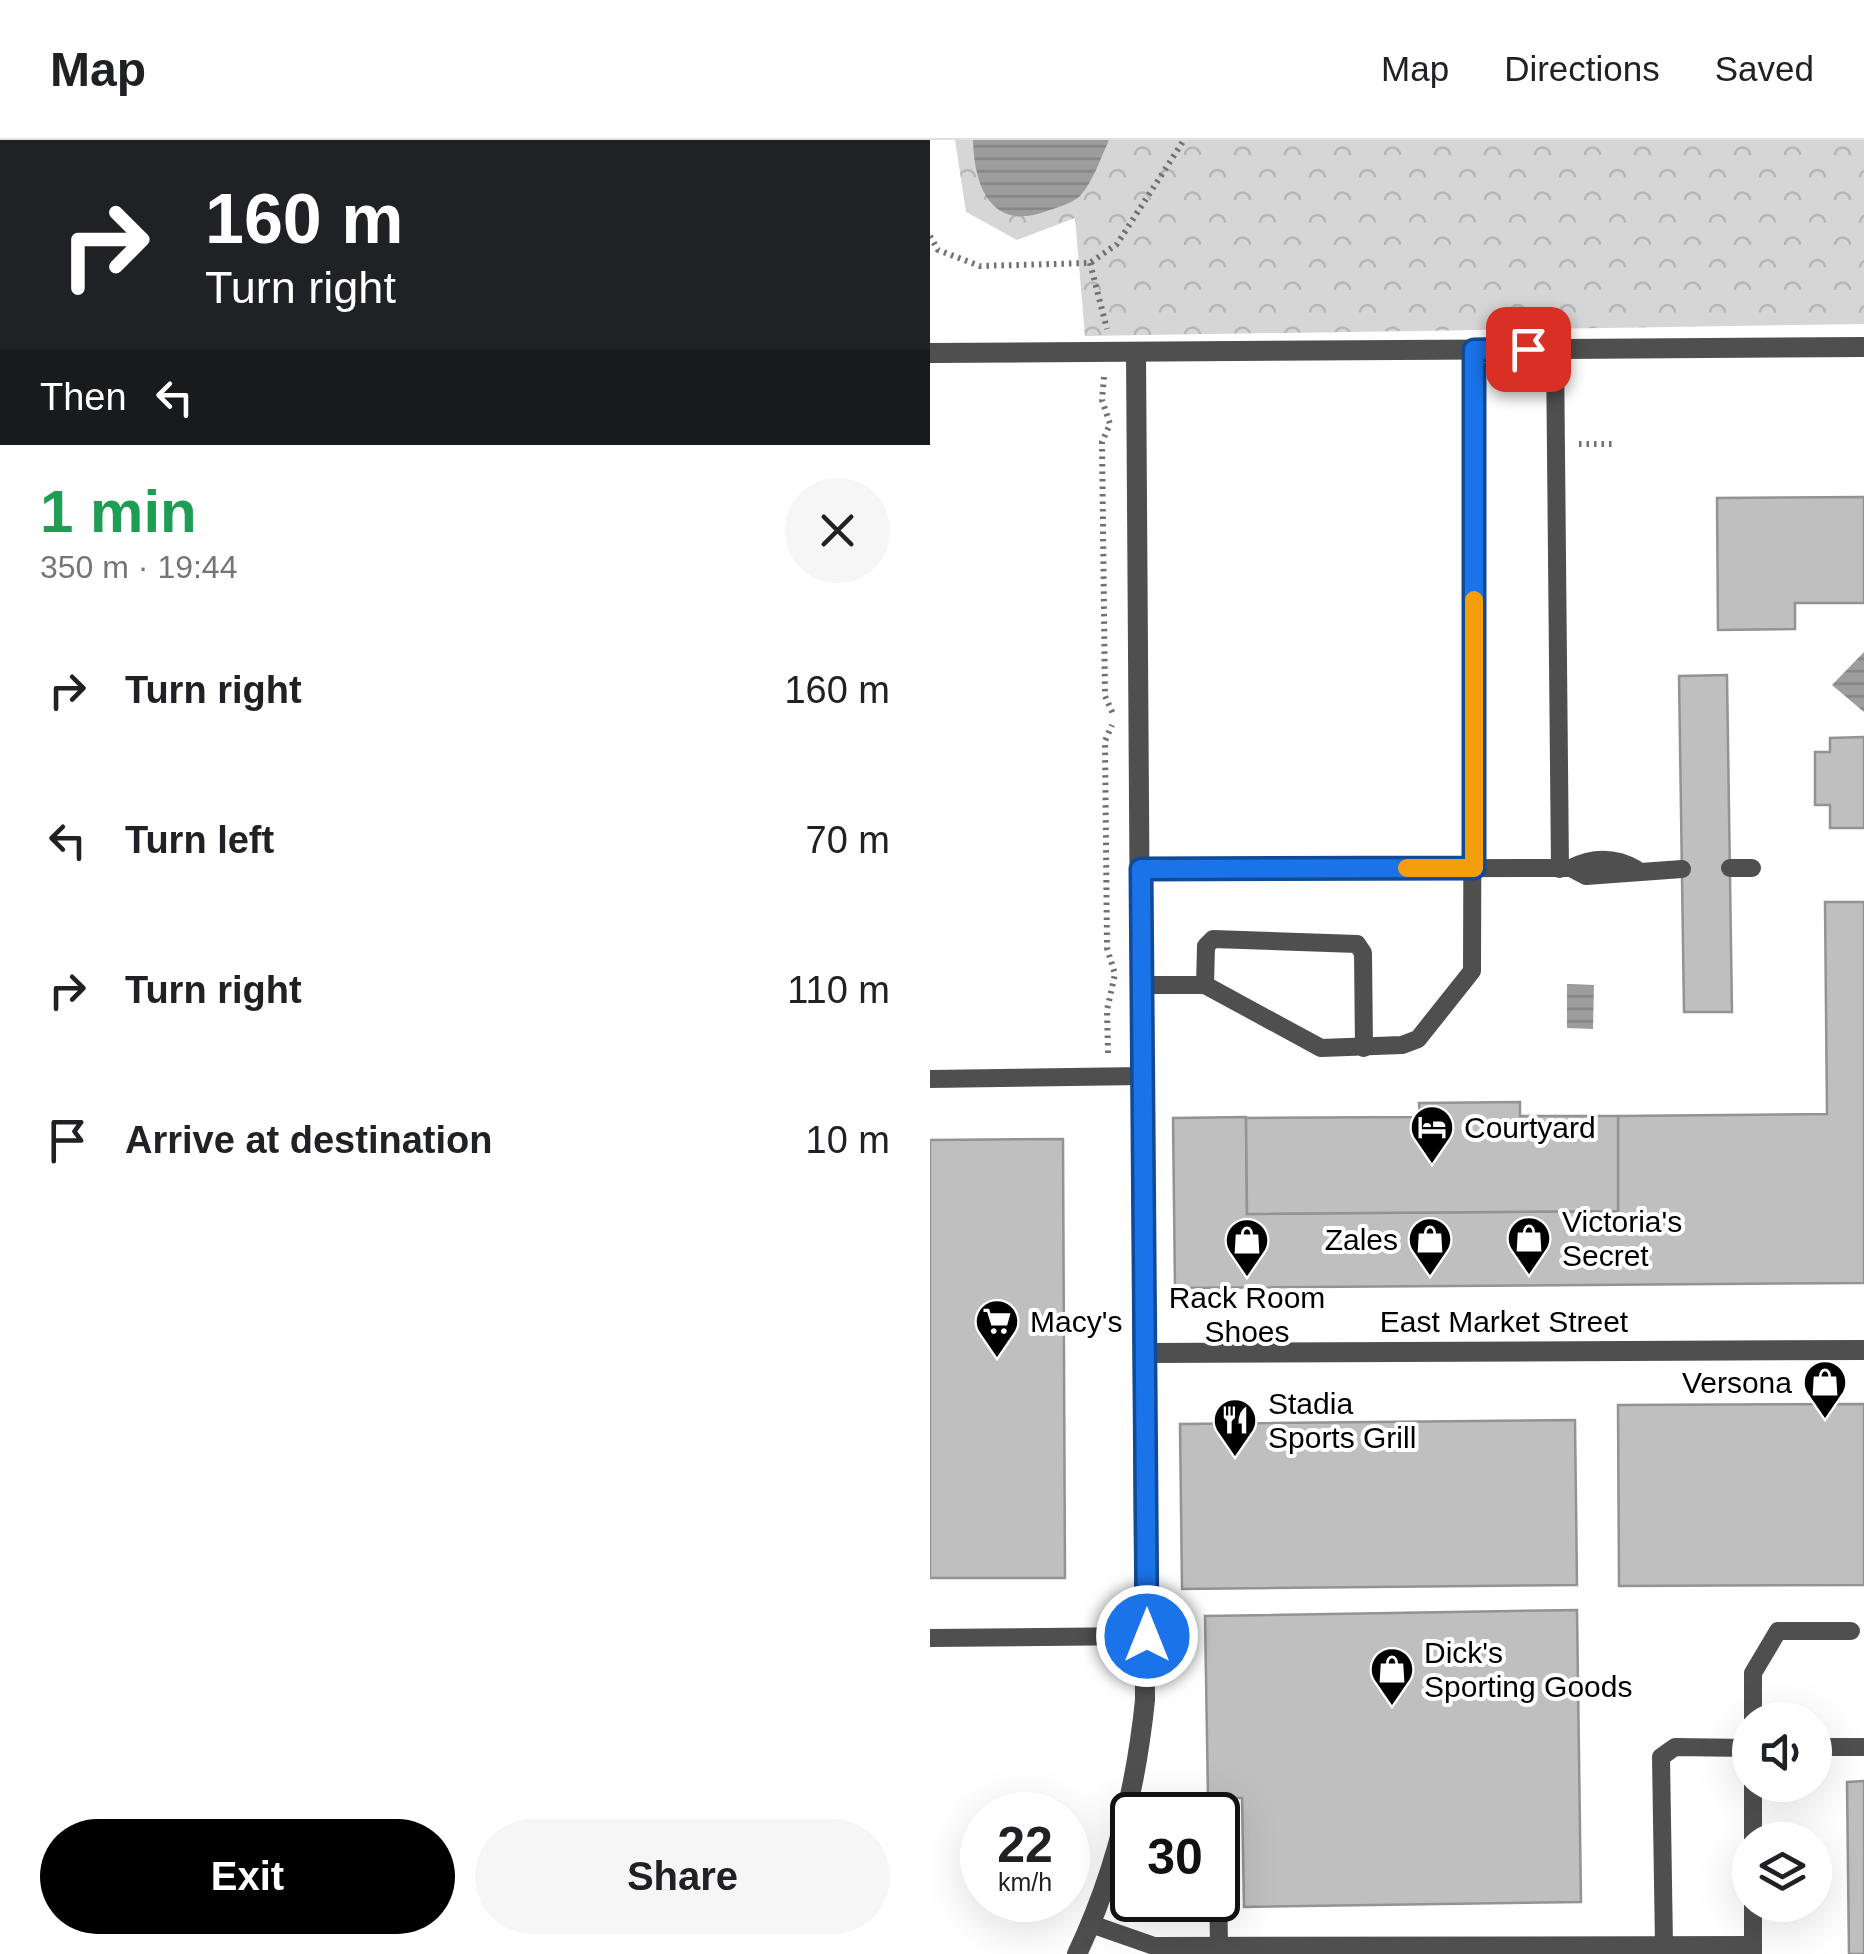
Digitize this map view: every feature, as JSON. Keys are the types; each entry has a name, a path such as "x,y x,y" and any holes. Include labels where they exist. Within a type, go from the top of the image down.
{"street":[{"path":"930,353 1864,347"},
{"path":"1077,1954 1123,1829 1139,1758 1147,1636 1136,352"},
{"name":"East Market Street","path":"1145,1353 1864,1350"}],"lane":[{"path":"1555,349 1566,868"},
{"path":"1142,985 1206,985 1321,1048 1364,1048 1418,1040 1472,971 1474,350"},
{"path":"1141,869 1566,868 1586,861 1620,860 1636,870 1682,869"},
{"path":"1730,868 1752,868"},
{"path":"1206,985 1206,946 1213,939 1357,944 1362,953 1364,1048"},
{"path":"930,1079 1143,1076"},
{"path":"1753,1702 1753,1674 1778,1631 1850,1631"},
{"path":"930,1638 1147,1636"},
{"path":"1664,1946 1661,1758 1675,1747 1732,1748"},
{"path":"1832,1748 1864,1747"},
{"path":"1219,1922 1219,1946"},
{"path":"1091,1924 1154,1946 1664,1946 1753,1950 1753,1922"}],"path":[{"path":"930,236 938,250 980,266 1090,262 1117,244 1184,140"},
{"path":"1090,262 1107,327 1102,400 1110,424 1102,442 1105,696 1115,717 1105,740 1106,948 1115,974 1107,1010 1108,1077"},
{"path":"1556,444 1613,444"}],"green space":[{"path":"955,140 1864,140 1864,324 1085,336 1075,218 1017,240 966,212"}],"shaded area":[{"path":"973,140 1109,140 1080,196 1063,206 1025,216 1010,215 988,199 977,172"},
{"path":"1864,652 1864,712 1832,685"},
{"path":"1567,984 1594,985 1593,1029 1567,1028"}],"building":[{"path":"1864,497 1864,603 1795,603 1795,629 1718,630 1717,498"},
{"path":"1727,675 1732,1012 1684,1012 1679,676"},
{"path":"1864,737 1864,828 1830,828 1830,805 1815,805 1815,752 1830,752 1830,738"},
{"path":"1825,902 1864,902 1864,1283 1175,1288 1173,1118 1246,1117 1247,1214 1618,1211 1618,1116 1827,1114"},
{"name":"Courtyard","path":"1520,1102 1520,1116 1618,1116 1618,1211 1247,1214 1246,1118 1420,1117 1419,1103"},
{"name":"Macy's","path":"1063,1139 1065,1578 930,1578 930,1140"},
{"path":"1864,1404 1864,1585 1619,1586 1618,1405"},
{"path":"1575,1420 1577,1585 1182,1589 1180,1424"},
{"name":"Dick's Sporting Goods","path":"1577,1610 1581,1902 1244,1907 1242,1798 1240,1792 1208,1792 1205,1616"},
{"path":"1864,1781 1864,1954 1849,1954 1847,1782"}],"slow traffic":[{"path":"1407,868 1474,868 1474,600"}],"place":[{"name":"Courtyard","path":"1432,1165"},
{"name":"Victoria's Secret","path":"1529,1276"},
{"name":"Zales","path":"1430,1277"},
{"name":"Rack Room Shoes","path":"1247,1278"},
{"name":"Macy's","path":"997,1359"},
{"name":"Versona","path":"1825,1420"},
{"name":"Stadia Sports Grill","path":"1235,1458"},
{"name":"Dick's Sporting Goods","path":"1392,1707"}],"route":[{"path":"1147,1636 1141,869 1474,868 1474,350 1528,349"}]}
